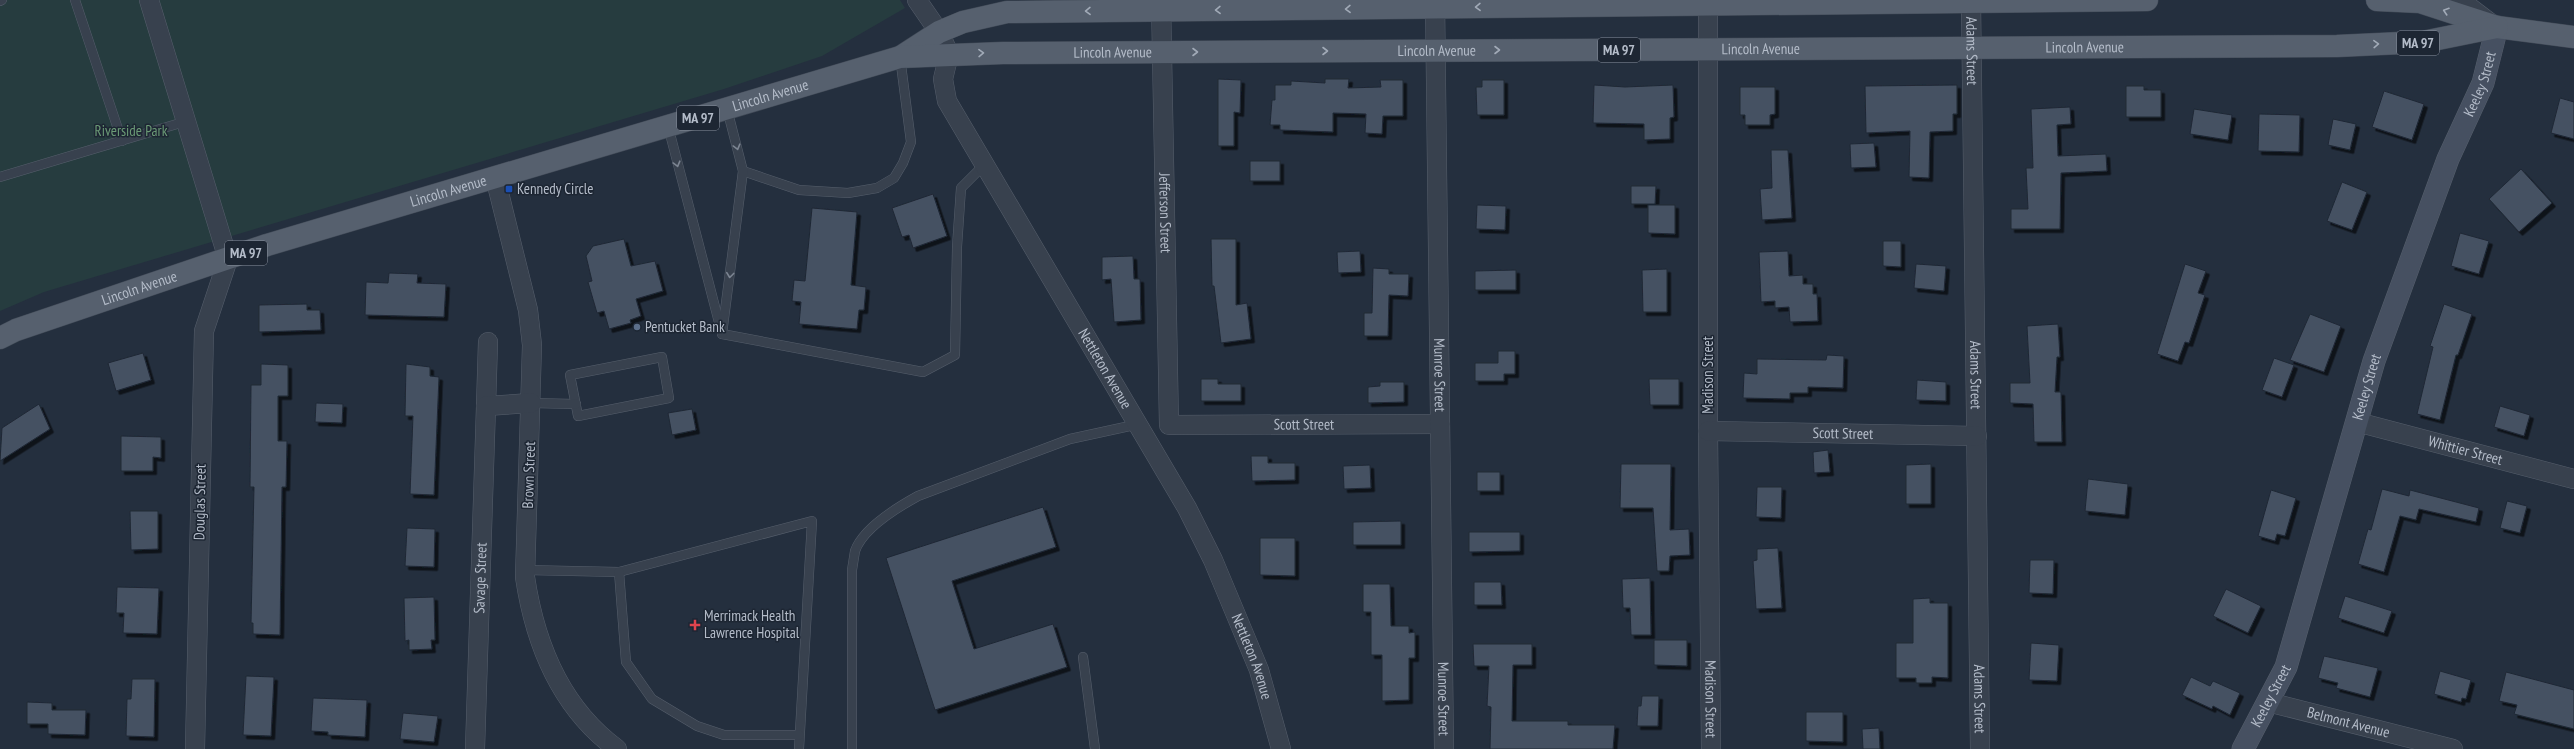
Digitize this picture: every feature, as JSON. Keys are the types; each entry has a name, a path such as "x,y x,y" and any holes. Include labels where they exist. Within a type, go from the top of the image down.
{"main road":[{"name":"Lincoln Avenue","path":"900,57 939,32 963,22 1007,12 1161,5 2147,0"},
{"name":"MA 97","path":"2377,0 2420,2 2496,27 2574,37"},
{"name":"Lincoln Avenue","path":"0,338 16,330 268,245 900,57 949,54 1161,52 2345,46 2423,42 2496,27"}],"street":[{"path":"149,0 228,259"},
{"path":"917,0 939,32 949,54"},
{"path":"2460,0 2496,27"},
{"name":"Adams Street","path":"1971,1 1980,749"},
{"name":"Madison Street","path":"1708,2 1708,431 1711,749"},
{"name":"Munroe Street","path":"1435,4 1444,749"},
{"name":"Jefferson Street","path":"1161,5 1169,425"},
{"name":"Keeley Street","path":"2243,749 2286,667 2374,361 2424,220 2466,116 2483,83 2496,27"},
{"name":"Nettleton Avenue","path":"949,54 943,79 947,101 1139,424 1187,508 1213,560 1259,670 1282,749"},
{"name":"Brown Street","path":"494,177 528,310 532,345 526,570 530,606 551,670 567,697 586,722 618,749"},
{"name":"Douglas Street","path":"195,749 204,331 228,259"},
{"name":"Savage Street","path":"475,749 488,342"},
{"path":"486,406 531,403"},
{"name":"Whittier Street","path":"2357,422 2574,479"},
{"name":"Scott Street","path":"1169,425 1440,424"},
{"name":"Scott Street","path":"1708,431 1977,436"},
{"name":"Belmont Avenue","path":"2268,702 2453,749"}],"lane":[{"path":"75,0 122,141"},
{"path":"743,171 799,190 848,193 877,188 894,178 903,163 911,142 900,57"},
{"path":"722,334 743,171 727,109"},
{"path":"0,177 187,121"},
{"path":"668,126 722,334"},
{"path":"722,334 922,372 955,355 956,248 961,188 984,165"},
{"path":"662,357 669,398 578,416 576,404 570,375 662,357"},
{"path":"531,403 576,404"},
{"path":"852,749 852,570 856,550 861,541 895,509 918,496 1070,439 1139,424"},
{"path":"526,570 619,572 812,521 799,749"},
{"path":"619,572 626,662 652,699 697,726 724,734 800,735"},
{"path":"1082,656 1095,749"}],"green space":[{"name":"Riverside Park","path":"0,0 900,0 905,8 822,56 724,89 44,292 0,311"}],"building":[{"path":"1218,79 1241,80 1240,113 1234,112 1234,146 1218,146"},
{"path":"1325,79 1349,79 1348,88 1381,87 1380,80 1403,80 1403,116 1383,116 1382,134 1365,133 1366,114 1333,113 1333,132 1280,130 1280,125 1270,125 1272,100 1275,100 1275,85 1291,85 1291,81 1325,83"},
{"path":"1482,80 1504,80 1504,115 1477,115 1476,87 1482,87"},
{"path":"1594,85 1625,87 1673,85 1674,117 1670,118 1670,139 1644,140 1644,124 1593,123"},
{"path":"1957,85 1957,114 1953,114 1953,131 1930,132 1929,178 1909,177 1910,131 1866,133 1865,86"},
{"path":"2126,86 2144,86 2144,90 2161,90 2161,117 2126,117"},
{"path":"1740,87 1775,87 1775,114 1770,115 1770,125 1745,125 1745,115 1740,115"},
{"path":"2384,91 2424,104 2412,140 2372,127"},
{"path":"2560,98 2574,102 2574,139 2551,133"},
{"path":"2070,107 2071,124 2057,125 2058,156 2106,154 2107,171 2061,173 2060,229 2011,229 2011,209 2028,209 2026,168 2033,168 2031,109"},
{"path":"2194,109 2232,115 2228,140 2190,134"},
{"path":"2259,114 2300,115 2299,152 2258,151"},
{"path":"2333,119 2356,124 2350,150 2328,145"},
{"path":"1874,143 1876,167 1851,168 1850,144"},
{"path":"1771,150 1788,150 1792,218 1762,220 1760,189 1772,188"},
{"path":"1250,161 1280,161 1280,181 1250,181"},
{"path":"2521,169 2552,203 2519,232 2489,199"},
{"path":"2342,182 2367,192 2352,230 2327,221"},
{"path":"1631,186 1656,186 1655,204 1631,204"},
{"path":"933,194 947,236 913,248 909,235 902,237 892,208"},
{"path":"1477,205 1506,206 1505,230 1476,229"},
{"path":"1648,205 1675,205 1675,234 1648,233"},
{"path":"812,208 857,212 851,285 866,287 864,310 859,310 857,329 799,324 801,302 792,301 794,280 805,281"},
{"path":"2460,233 2489,241 2479,274 2451,266"},
{"path":"624,239 631,266 655,261 663,291 636,299 641,316 630,320 631,323 609,329 604,311 597,313 588,282 592,281 586,256 593,246"},
{"path":"1211,239 1236,239 1236,305 1247,303 1251,339 1221,343 1214,286 1212,286"},
{"path":"1883,241 1901,241 1901,267 1883,266"},
{"path":"1360,251 1361,272 1338,273 1337,252"},
{"path":"1788,251 1789,276 1803,275 1803,284 1813,284 1813,294 1817,294 1818,321 1790,322 1789,307 1775,308 1775,301 1761,302 1759,252"},
{"path":"1133,256 1134,279 1140,279 1141,320 1114,322 1111,279 1102,280 1102,257"},
{"path":"1916,264 1946,266 1944,291 1914,288"},
{"path":"2185,264 2206,271 2198,293 2205,295 2189,343 2185,342 2178,361 2157,354"},
{"path":"1373,268 1389,269 1389,274 1409,274 1408,296 1389,295 1388,336 1364,336 1364,313 1372,313"},
{"path":"1667,269 1667,312 1643,312 1642,270"},
{"path":"1516,270 1516,290 1475,290 1475,271"},
{"path":"389,273 418,274 417,283 446,284 444,317 365,315 366,282 388,283"},
{"path":"307,304 307,310 320,310 321,330 259,332 259,305"},
{"path":"2444,304 2472,314 2458,355 2456,355 2440,420 2417,414 2433,347 2430,346"},
{"path":"2310,314 2341,326 2324,372 2290,360"},
{"path":"2058,324 2060,357 2057,357 2055,392 2061,392 2062,442 2034,442 2033,404 2010,403 2010,383 2030,383 2027,326"},
{"path":"1498,351 1515,351 1515,374 1504,374 1504,381 1475,381 1475,363 1498,363"},
{"path":"143,353 151,380 116,391 108,363"},
{"path":"1827,355 1844,356 1843,388 1808,387 1808,393 1790,393 1790,399 1743,398 1744,373 1757,374 1757,359 1826,360"},
{"path":"2274,358 2294,365 2282,397 2262,390"},
{"path":"261,364 288,365 288,396 278,396 278,441 287,441 286,487 282,487 280,635 253,634 253,623 251,623 254,487 250,487 251,385 261,385"},
{"path":"406,364 430,367 430,376 439,377 434,495 410,494 413,416 405,416"},
{"path":"1201,379 1218,379 1218,384 1241,384 1241,401 1201,401"},
{"path":"1649,379 1679,379 1679,405 1650,405"},
{"path":"1917,380 1946,382 1946,401 1916,400"},
{"path":"1380,382 1404,382 1404,402 1368,403 1368,387 1380,386"},
{"path":"316,403 343,404 342,423 315,422"},
{"path":"39,404 50,429 0,461 2,428"},
{"path":"2500,406 2530,415 2524,436 2494,427"},
{"path":"692,409 696,430 672,435 668,413"},
{"path":"121,436 161,437 161,458 153,457 153,471 121,471"},
{"path":"1828,450 1830,472 1814,473 1813,452"},
{"path":"1251,456 1268,456 1268,463 1295,463 1295,480 1252,481"},
{"path":"1621,464 1671,464 1670,530 1689,529 1690,555 1670,556 1669,571 1657,571 1653,508 1620,508"},
{"path":"1931,464 1931,504 1906,504 1906,465"},
{"path":"1370,465 1371,488 1344,489 1343,466"},
{"path":"1477,472 1500,472 1500,491 1477,491"},
{"path":"2088,479 2128,484 2125,515 2085,511"},
{"path":"1757,487 1782,487 1781,518 1756,517"},
{"path":"2382,489 2409,496 2410,490 2479,508 2476,522 2419,509 2416,520 2400,516 2384,572 2358,564 2368,529 2371,530"},
{"path":"2271,490 2296,498 2285,536 2277,534 2275,541 2258,536"},
{"path":"2507,501 2527,506 2520,533 2500,528"},
{"path":"1043,507 1056,547 952,581 974,649 1053,624 1067,667 935,710 886,558"},
{"path":"130,511 158,511 158,549 131,550"},
{"path":"1401,521 1401,545 1353,545 1353,522"},
{"path":"407,528 435,529 434,567 405,566"},
{"path":"1469,532 1520,532 1520,551 1469,552"},
{"path":"1260,538 1295,538 1295,576 1260,575"},
{"path":"1778,548 1782,608 1756,609 1753,561 1757,560 1757,549"},
{"path":"2030,560 2054,560 2053,594 2029,593"},
{"path":"1650,578 1651,635 1631,635 1630,608 1623,608 1622,579"},
{"path":"1474,582 1501,582 1502,605 1474,605"},
{"path":"1363,584 1390,584 1391,626 1409,626 1409,633 1415,632 1415,658 1409,658 1409,700 1382,701 1382,655 1371,655 1371,612 1363,612"},
{"path":"117,587 159,588 157,634 123,633 124,613 116,613"},
{"path":"2226,589 2261,606 2248,633 2213,616"},
{"path":"2345,596 2392,611 2384,633 2338,618"},
{"path":"434,597 435,640 431,640 432,649 409,650 409,640 405,641 404,598"},
{"path":"1930,598 1930,603 1948,603 1948,678 1932,677 1932,683 1916,683 1916,678 1896,678 1896,643 1913,643 1913,599"},
{"path":"1654,640 1687,640 1687,666 1654,665"},
{"path":"2031,643 2059,645 2057,681 2029,680"},
{"path":"1473,644 1532,644 1532,665 1513,665 1512,721 1568,721 1568,725 1615,725 1613,749 1490,749 1491,707 1487,706 1489,666 1474,666"},
{"path":"2324,656 2378,668 2370,697 2336,688 2338,683 2318,678"},
{"path":"2440,671 2471,680 2466,699 2462,698 2461,702 2434,694"},
{"path":"2506,672 2574,690 2574,729 2514,714 2517,705 2499,701"},
{"path":"246,676 274,677 271,736 243,735"},
{"path":"2191,677 2210,686 2213,681 2240,693 2230,715 2213,706 2212,709 2182,695"},
{"path":"132,679 155,679 154,737 126,736 127,699 131,699"},
{"path":"1642,696 1659,696 1658,726 1637,726 1638,706 1641,706"},
{"path":"313,698 367,700 365,737 328,735 328,732 311,731"},
{"path":"27,702 52,703 52,710 86,710 85,735 48,734 48,724 27,724"},
{"path":"1806,712 1843,712 1843,742 1806,741"},
{"path":"403,713 438,716 434,742 400,739"},
{"path":"1879,728 1880,749 1863,749 1862,729"}],"place":[{"name":"Kennedy Circle","path":"509,189"},
{"name":"Pentucket Bank","path":"637,327"},
{"name":"Merrimack Health Lawrence Hospital","path":"695,625"}]}
